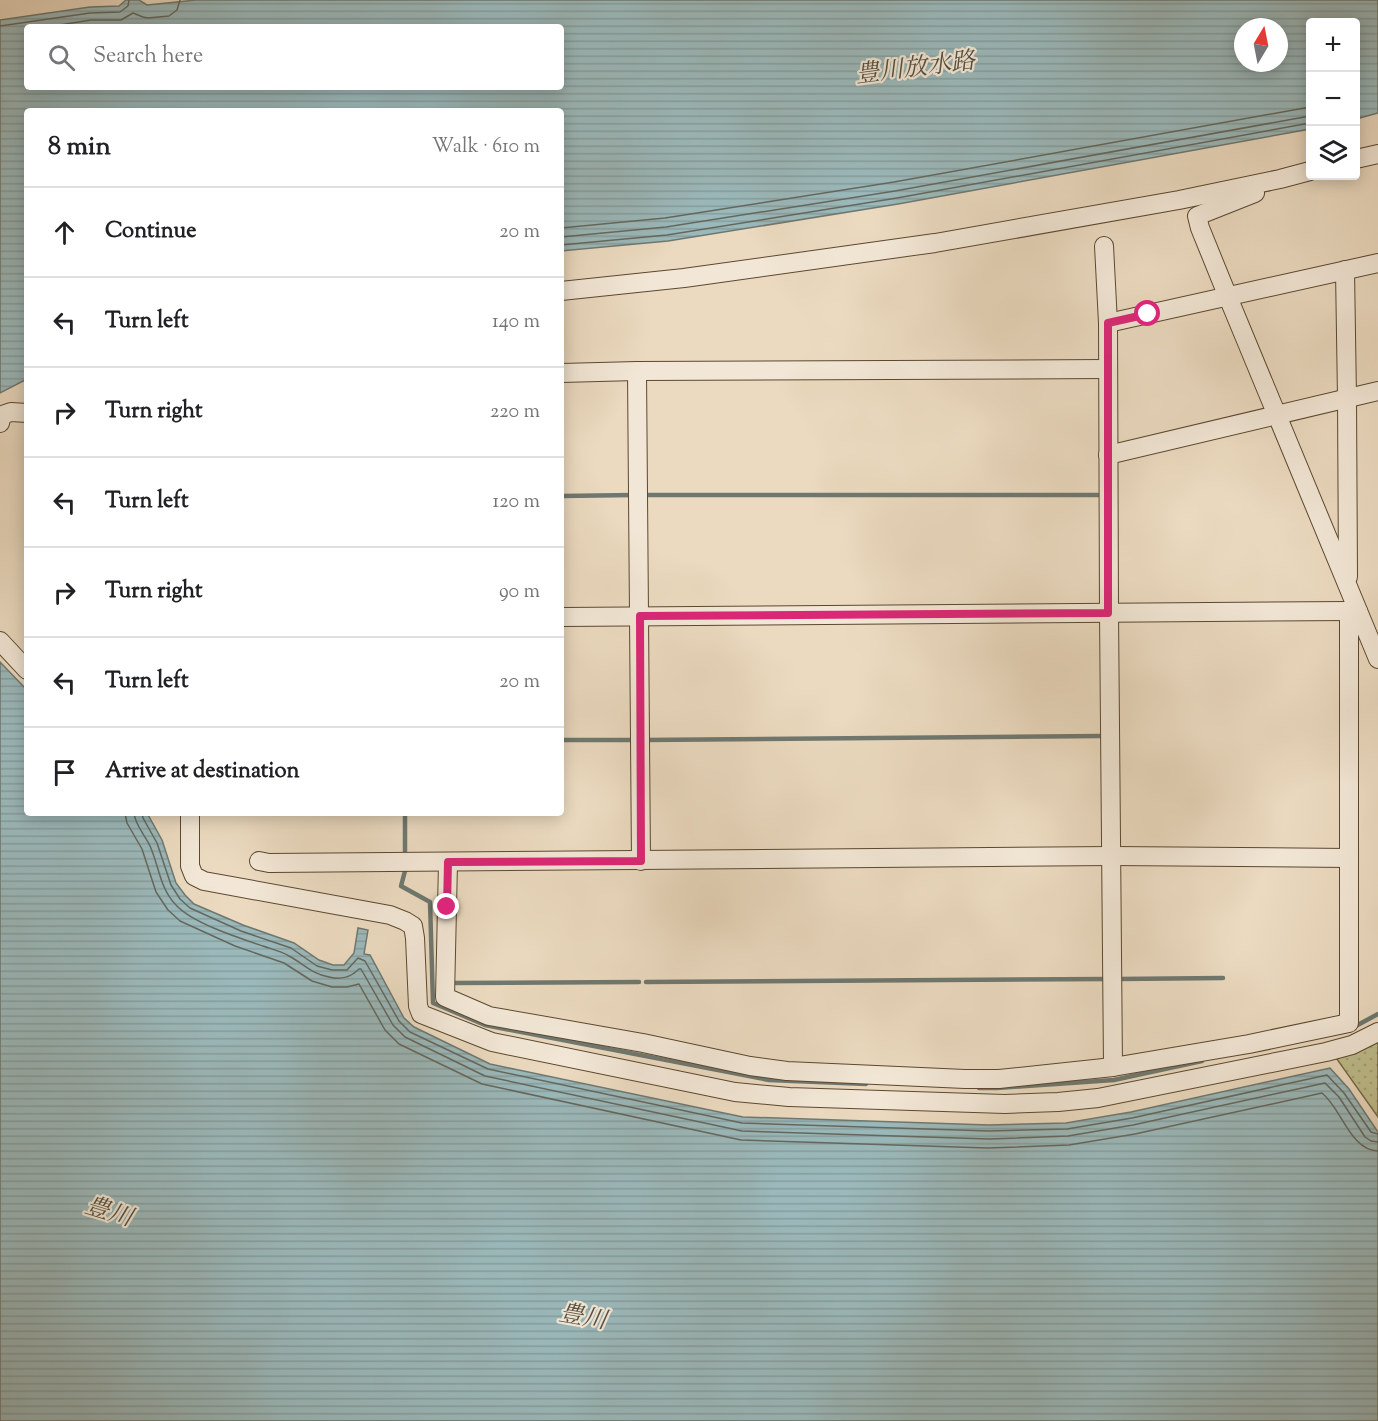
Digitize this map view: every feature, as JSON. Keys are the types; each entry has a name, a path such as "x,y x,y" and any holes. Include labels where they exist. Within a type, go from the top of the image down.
{"street":[{"path":"1360,158 1378,154"},
{"path":"564,291 684,278 935,243 1179,200 1306,172"},
{"path":"448,862 445,997 489,1016 644,1043 750,1066 788,1071 999,1079 1113,1067 1249,1044 1349,1023 1353,611 1348,587 1276,415 1197,216 1256,192 1280,179"},
{"path":"1104,246 1108,323 1108,613 1113,1067"},
{"path":"1108,323 1378,262"},
{"path":"1345,270 1348,587"},
{"path":"564,373 1107,369"},
{"path":"637,371 641,861"},
{"path":"1108,455 1378,391"},
{"path":"0,423 2,415 11,411 24,413"},
{"path":"564,616 1353,611"},
{"path":"1353,611 1378,659"},
{"path":"0,641 24,667"},
{"path":"190,816 190,866 194,876 204,881 390,915 413,926 416,938 418,1006 421,1014 492,1042 735,1092 789,1097 934,1103 1005,1104 1068,1101 1098,1098 1326,1052 1352,1045 1378,1032"},
{"path":"259,861 269,863 641,861 1112,856 1349,858"}],"shaded area":[{"path":"1378,1040 1378,1117 1334,1055"}],"water":[{"name":"豊川放水路","path":"126,0 139,0 147,5 196,0 1378,0 1378,113 1360,118 1360,18 1306,18 1306,130 898,204 668,241 564,251 564,108 24,108 24,381 0,393 0,20 90,7 119,6"},
{"name":"豊川","path":"0,662 24,687 24,816 149,816 162,840 176,883 194,904 294,943 319,960 333,965 344,965 354,953 358,928 368,930 364,954 370,955 404,1018 414,1027 490,1064 743,1117 989,1125 1066,1123 1131,1112 1330,1068 1349,1089 1378,1132 1378,1421 0,1421"}],"waterway":[{"path":"564,496 634,495"},
{"path":"643,495 1098,495"},
{"path":"645,740 1100,736"},
{"path":"564,740 634,740"},
{"path":"405,816 405,855"},
{"path":"405,871 401,886 430,902 433,1003 485,1025 769,1080 866,1084"},
{"path":"1118,979 1223,978"},
{"path":"646,982 1108,979"},
{"path":"450,983 639,982"},
{"path":"1354,1027 1378,1014"},
{"path":"979,1088 1114,1080 1202,1061"}],"route":[{"path":"447,907 448,862 641,861 640,616 1108,613 1108,323 1148,314"}]}
